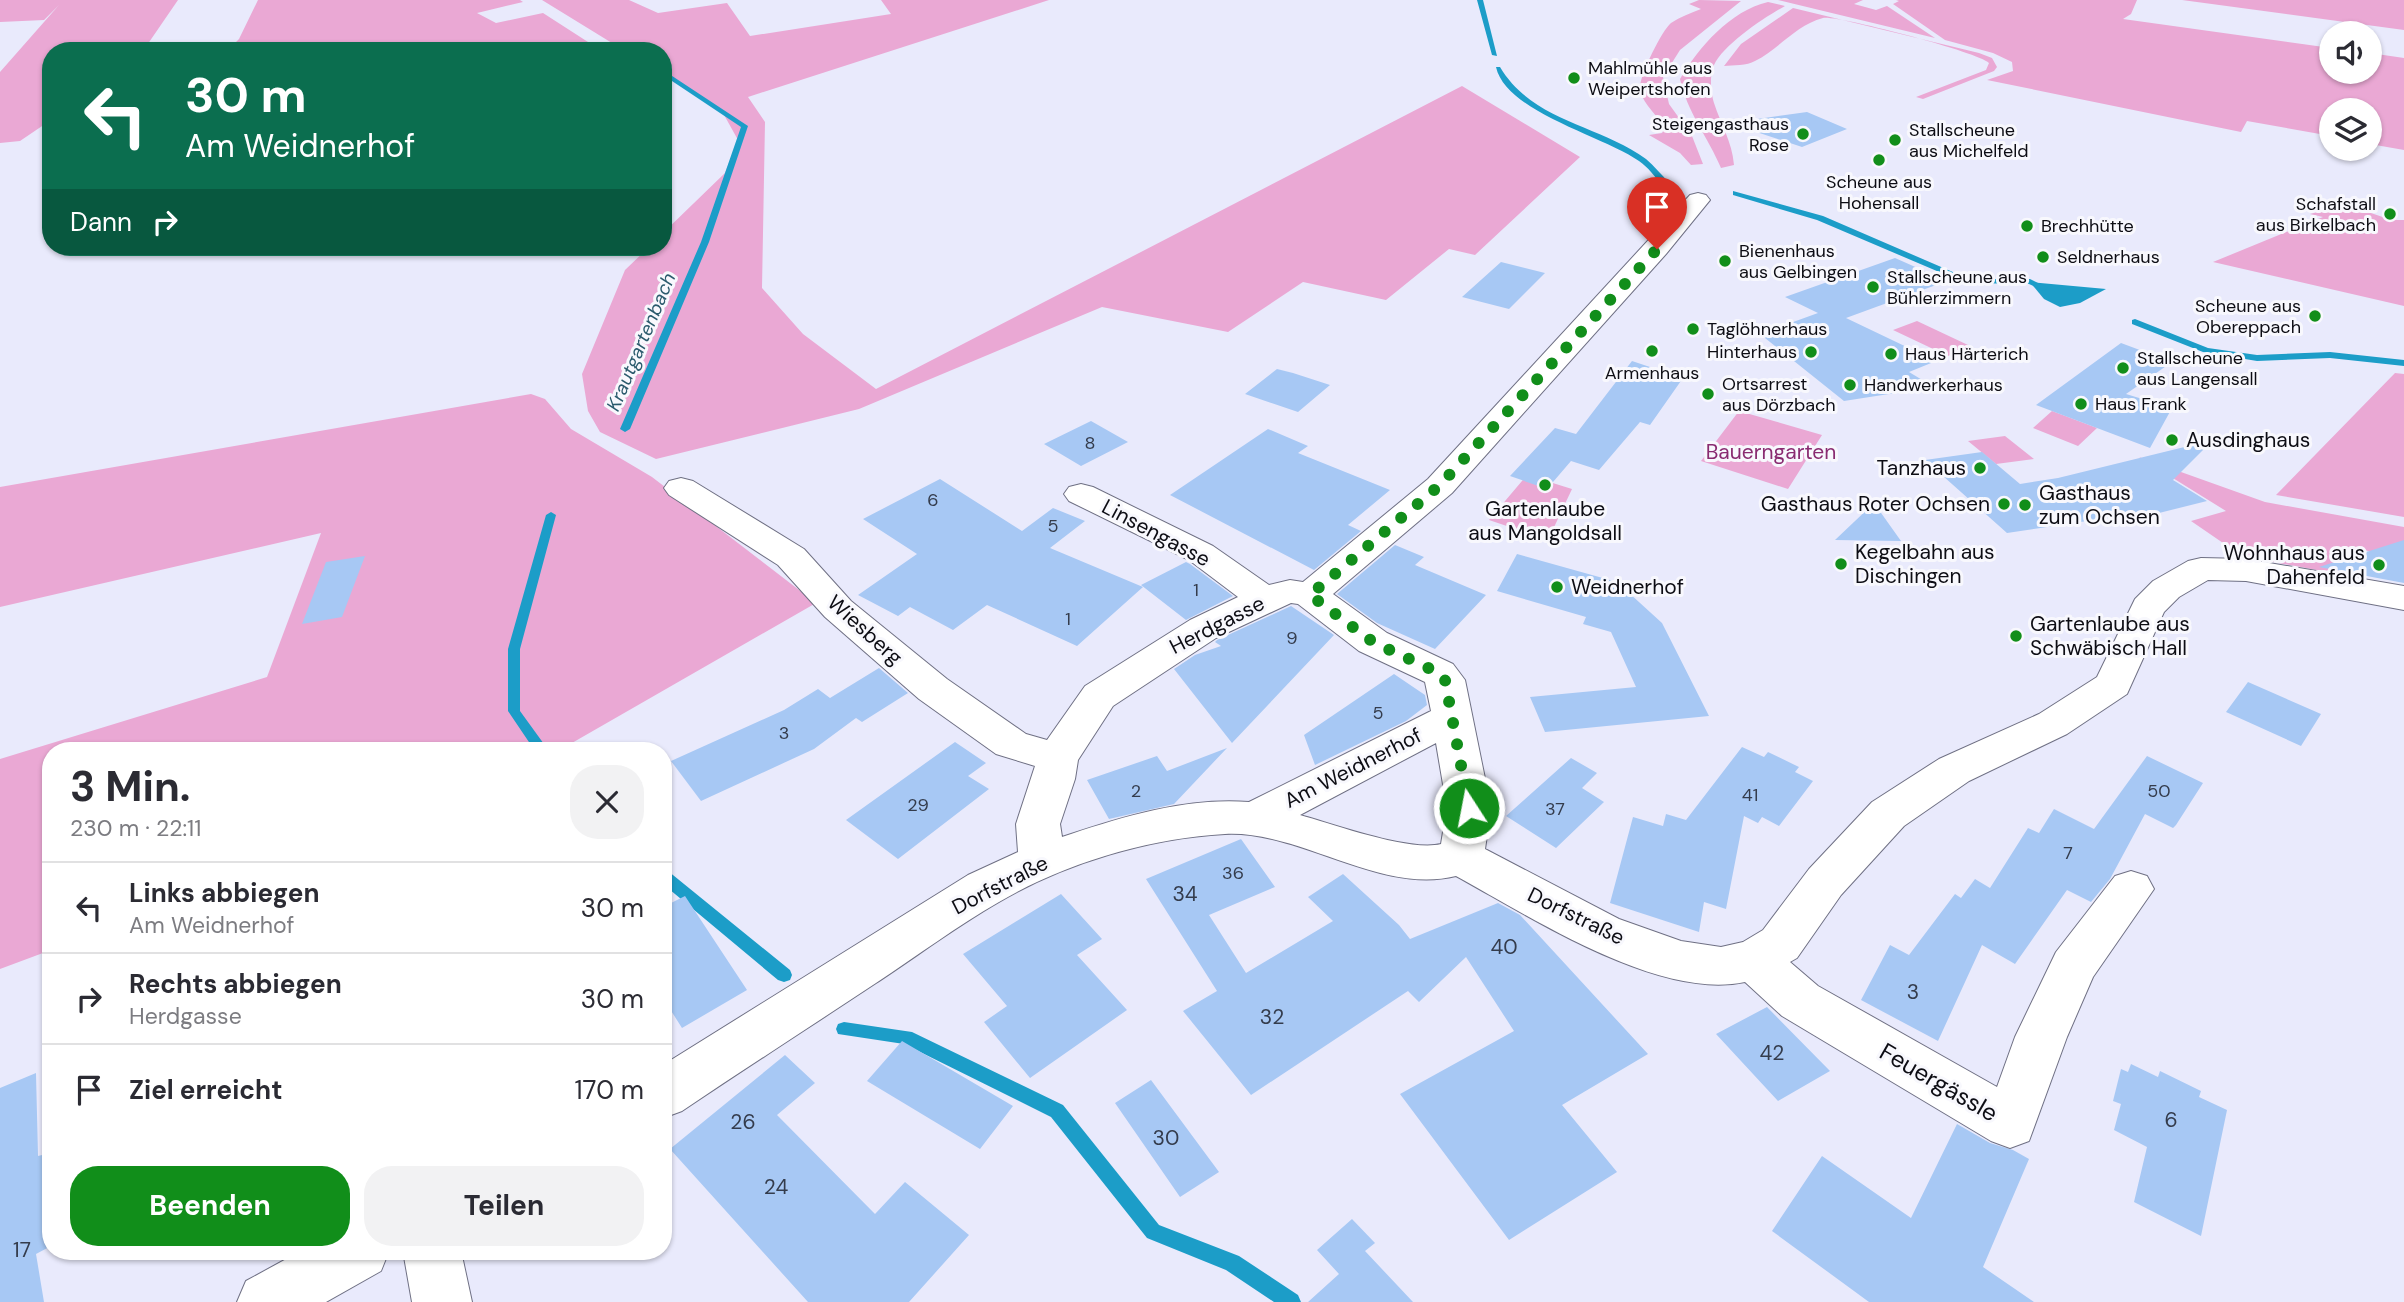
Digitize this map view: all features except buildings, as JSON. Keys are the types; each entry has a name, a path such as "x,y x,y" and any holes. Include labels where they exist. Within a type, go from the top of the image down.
{"street":[{"path":"1310,595 1440,485 1657,249 1698,200"},
{"name":"Wiesberg","path":"681,488 792,557 838,609 933,689 1011,744 1057,758"},
{"name":"Linsengasse","path":"1081,494 1201,553 1264,599"},
{"name":"Dorfstraße","path":"672,1088 984,888 1042,861 1177,822 1228,817 1254,818 1390,857 1432,864 1461,857 1602,933 1681,961 1721,967 1754,960 1780,944 1825,882 1888,814 1954,770 2053,724 2113,685 2148,607 2166,589 2201,569 2246,570 2404,598"},
{"name":"Herdgasse","path":"1042,861 1038,824 1054,779 1057,758 1098,696 1203,629 1264,599 1290,591 1310,595"},
{"name":"Am Weidnerhof","path":"1310,595 1373,642 1439,673 1445,680 1469,808 1461,857"},
{"name":"Am Weidnerhof","path":"1254,818 1451,718"},
{"name":"Feuergässle","path":"1754,960 1800,1001 2010,1123 2040,1037 2073,966 2131,889"},
{"path":"267,1302 344,1260"},
{"path":"434,1260 442,1302"}],"green space":[{"path":"0,0 178,0 149,42 42,42 42,126 20,141 0,143 0,72 59,5 44,20 0,22"},
{"path":"258,0 520,0 523,2 477,13 496,23 543,13 588,42 236,42"},
{"path":"542,0 629,0 658,13 727,3 750,36 891,14 881,0 1049,0 748,97 765,122 762,288 803,334 876,389 1462,86 1580,157 1475,255 1449,249 1386,300 1303,282 1228,332 1102,307 859,409 656,459 600,432 588,411 582,374 625,270 640,256 672,256 672,224 725,173 738,140 723,113 672,81 672,42 610,42"},
{"path":"1699,0 1741,1 1680,50 1663,77 1669,104 1692,136 1703,164 1691,165 1680,153 1649,135 1662,133 1665,128 1645,101 1640,85 1651,55 1667,27 1701,9 1689,4"},
{"path":"1778,0 1863,0 1854,4 1876,10 1887,6 1935,38"},
{"path":"1896,0 2137,0 2131,14 2123,19 2319,46 2319,84 2382,84 2382,55 2404,58 2404,150 2382,146 2382,98 2319,98 2319,134 2247,121 2241,132 1987,80 2013,71 2012,62 1993,53 1945,40 1893,4 1899,1"},
{"path":"2182,0 2404,0 2404,30 2382,27 2382,21 2337,21"},
{"path":"1768,2 1785,6 1756,24 1726,48 1712,69 1713,99 1729,141 1734,165 1721,168 1693,113 1680,79 1706,43 1728,22 1741,13"},
{"path":"1793,8 1847,21 1823,18 1813,21 1752,63 1724,66 1741,44"},
{"path":"1917,38 1979,53 1992,58 1997,67 1994,71 1923,99 1916,97 1986,70 1989,63"},
{"path":"2340,206 2404,220 2404,306 2213,262 2323,217 2310,214"},
{"path":"1917,321 1968,345 1969,348 1948,356 1893,330"},
{"path":"2395,373 2404,374 2404,517 2276,495"},
{"path":"531,394 545,399 571,429 652,477 816,603 574,742 55,742 267,677 321,533 0,607 0,487"},
{"name":"Bauerngarten","path":"1739,411 1822,435 1788,489 1701,461"},
{"path":"2052,411 2097,428 2078,446 2033,428"},
{"path":"2005,436 2034,459 1996,464 1968,441"},
{"path":"2139,457 2265,502 2404,527 2404,558 2343,546 2354,577 2242,556 2191,521 2226,511"},
{"path":"1527,475 1572,489 1548,540 1489,520"},
{"path":"42,746 42,953 0,969 0,759"}],"water":[{"path":"2030,282 2106,289 2080,303 2060,307 2044,299"}],"waterway":[{"path":"1480,0 1495,55"},
{"path":"1498,68 1507,83 1521,97 1561,120 1626,150 1642,160 1665,183"},
{"name":"Krautgartenbach","path":"625,429 705,242 745,126 672,78"},
{"path":"1736,193 1820,218 1968,281 2030,282 2044,288"},
{"path":"2135,322 2206,350 2257,358 2330,355 2404,363"},
{"name":"Krautgartenbach","path":"536,742 514,711 514,649 551,515"},
{"name":"Krautgartenbach","path":"672,882 784,975"},
{"name":"Krautgartenbach","path":"844,1029 906,1037 1057,1111 1153,1232 1232,1263 1291,1302"}],"place":[{"name":"Mahlmühle aus Weipertshofen","path":"1574,78"},
{"name":"Steigengasthaus Rose","path":"1803,134"},
{"name":"Stallscheune aus Michelfeld","path":"1895,140"},
{"name":"Scheune aus Hohensall","path":"1879,160"},
{"name":"Schafstall aus Birkelbach","path":"2390,214"},
{"name":"Brechhütte","path":"2027,226"},
{"name":"Seldnerhaus","path":"2043,257"},
{"name":"Bienenhaus aus Gelbingen","path":"1725,261"},
{"name":"Stallscheune aus Bühlerzimmern","path":"1873,287"},
{"name":"Scheune aus Obereppach","path":"2315,316"},
{"name":"Taglöhnerhaus","path":"1693,329"},
{"name":"Armenhaus","path":"1652,351"},
{"name":"Hinterhaus","path":"1811,352"},
{"name":"Haus Härterich","path":"1891,354"},
{"name":"Stallscheune aus Langensall","path":"2123,368"},
{"name":"Handwerkerhaus","path":"1850,385"},
{"name":"Ortsarrest aus Dörzbach","path":"1708,394"},
{"name":"Haus Frank","path":"2081,404"},
{"name":"Ausdinghaus","path":"2172,440"},
{"name":"Tanzhaus","path":"1980,468"},
{"name":"Gartenlaube aus Mangoldsall","path":"1545,485"},
{"name":"Gasthaus Roter Ochsen","path":"2004,504"},
{"name":"Gasthaus zum Ochsen","path":"2025,505"},
{"name":"Kegelbahn aus Dischingen","path":"1841,564"},
{"name":"Wohnhaus aus Dahenfeld","path":"2379,565"},
{"name":"Weidnerhof","path":"1557,587"},
{"name":"Gartenlaube aus Schwäbisch Hall","path":"2016,636"}],"route":[{"path":"1469,808 1445,680 1439,673 1373,642 1310,595 1440,485 1593,315 1657,249"}]}
